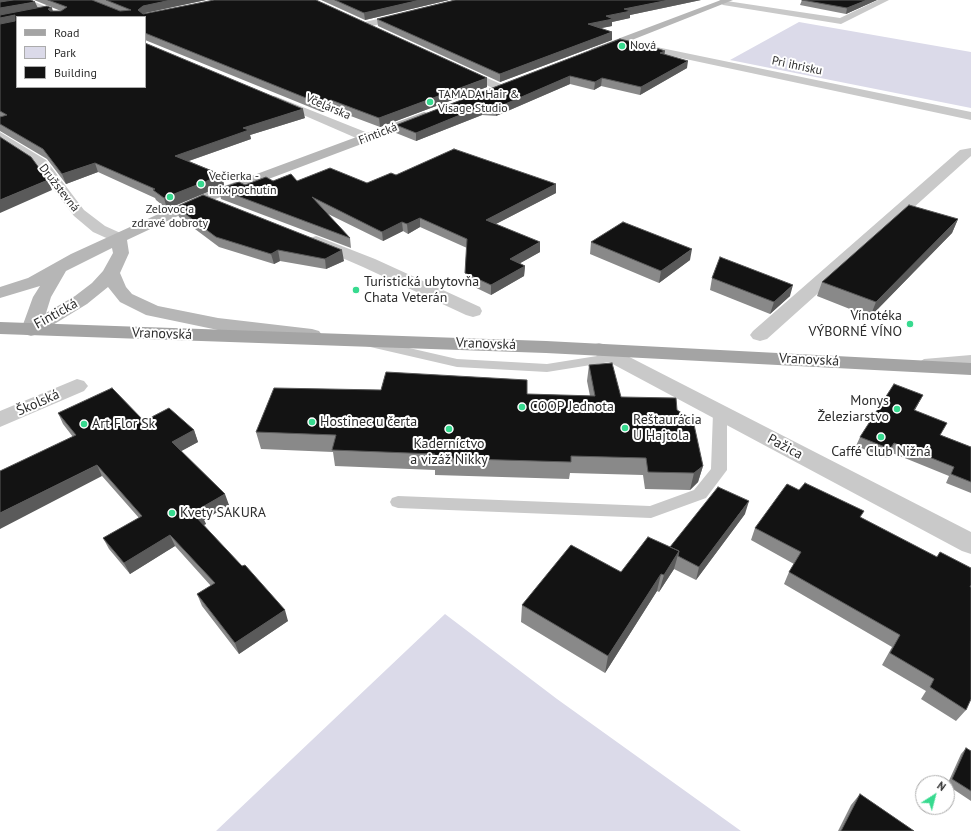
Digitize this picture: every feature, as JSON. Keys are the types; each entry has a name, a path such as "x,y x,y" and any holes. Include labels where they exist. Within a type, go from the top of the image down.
{"main road":[{"name":"Vranovská","path":"0,328 344,339 606,353 647,352 971,369"}],"street":[{"path":"378,32 360,24 465,0"},
{"path":"585,54 726,1 841,21 885,0"},
{"name":"Pri ihrisku","path":"618,42 971,116"},
{"path":"450,64 499,87"},
{"path":"484,92 513,81"},
{"name":"Včelárska","path":"262,93 368,138"},
{"name":"Fintická","path":"0,293 34,282 58,270 77,258 205,198 434,112"},
{"name":"Družstevná","path":"0,136 41,163 79,213 99,230 119,238"},
{"path":"760,335 965,153 971,152"},
{"path":"205,198 226,206"},
{"path":"302,236 369,263 473,311"},
{"name":"Fintická","path":"31,330 98,288 111,273 121,253 119,238"},
{"name":"Fintická","path":"31,330 42,297 58,270"},
{"path":"111,273 118,289 126,298 153,311 218,324 344,339"},
{"name":"Pažica","path":"606,353 971,544"},
{"name":"Školská","path":"0,420 77,386"}],"lane":[{"path":"0,6 28,1 52,10 0,18"},
{"path":"905,365 971,359"},
{"path":"398,502 651,512 700,494 719,470 720,412"}],"green space":[{"path":"799,22 971,52 971,108 730,60"},
{"path":"445,614 557,699 741,831 216,831"}],"building":[{"path":"31,0 35,2 0,8 0,2"},
{"path":"48,0 92,0 120,11 131,10 106,0 171,0 143,6 138,10 143,14 214,0 316,0 487,78 379,118 331,100 321,104 146,33 146,16 16,16 16,88 146,88 146,43 303,109 243,128 249,130 175,156 222,175 164,198 153,190 155,189 95,163 62,174 43,149 0,124 0,117 7,115 0,111 0,24 15,21 15,15 0,18 0,15 47,6 52,8 48,9 50,11 61,11 67,7"},
{"path":"335,0 420,0 364,13"},
{"path":"455,0 669,0 624,9 631,11 606,16 613,19 588,24 612,32 500,74 377,19"},
{"path":"802,0 867,0 847,8"},
{"path":"620,39 650,46 665,51 660,53 688,61 641,87 602,78 595,82 570,76 496,108 482,106 416,133 396,125"},
{"path":"0,137 31,157 48,180 0,200"},
{"path":"454,149 556,184 486,220 540,242 510,259 525,266 491,285 465,273 467,239 420,218 407,224 402,222 382,232 312,197 350,238 219,189 239,182 245,185 266,177 273,181 291,174 297,181 330,168 367,183 391,173 396,175"},
{"path":"203,195 342,250 325,259 278,250 271,254 216,237 176,207"},
{"path":"909,205 958,219 876,302 822,282"},
{"path":"623,222 692,249 661,271 591,242"},
{"path":"720,257 793,285 774,302 712,278"},
{"path":"612,363 621,397 676,398 677,410 693,420 703,466 694,473 648,472 646,458 571,456 571,462 434,458 435,454 332,450 336,435 256,432 274,388 381,390 386,372 527,380 527,394 595,396 589,365"},
{"path":"894,384 923,395 914,410 947,423 940,435 971,447 971,482 951,474 954,467 894,443 890,449 860,437"},
{"path":"112,388 144,421 169,408 194,430 172,442 225,494 199,509 201,512 195,516 242,566 245,565 285,610 235,643 197,594 215,583 170,535 124,563 103,538 142,516 97,465 0,513 0,471 76,435 58,413"},
{"path":"805,483 864,511 860,517 937,557 940,552 971,568 971,699 966,710 930,687 934,679 890,653 900,635 789,572 801,552 755,528 787,484 799,490"},
{"path":"718,487 749,501 699,567 678,556 679,551 670,547"},
{"path":"648,537 679,551 664,575 661,574 608,656 522,605 571,545 621,572"},
{"path":"966,748 971,751 971,791 955,781 954,775"},
{"path":"860,794 914,831 841,831"}],"place":[{"name":"Nová","path":"622,46"},
{"name":"TAMADA Hair & Visage Studio","path":"430,102"},
{"name":"Večierka - mix pochutín","path":"201,184"},
{"name":"Zelovoc a zdravé dobroty","path":"170,197"},
{"name":"Turistická ubytovňa Chata Veterán","path":"356,290"},
{"name":"Vínotéka VÝBORNÉ VÍNO","path":"910,324"},
{"name":"COOP Jednota","path":"522,407"},
{"name":"Monys Železiarstvo","path":"897,409"},
{"name":"Hostinec u čerta","path":"312,422"},
{"name":"Art Flor Sk","path":"84,424"},
{"name":"Reštaurácia U Hajtola","path":"625,428"},
{"name":"Kaderníctvo a vizáž Nikky","path":"449,429"},
{"name":"Caffé Club Nižná","path":"881,437"},
{"name":"Kvety SAKURA","path":"172,513"}]}
